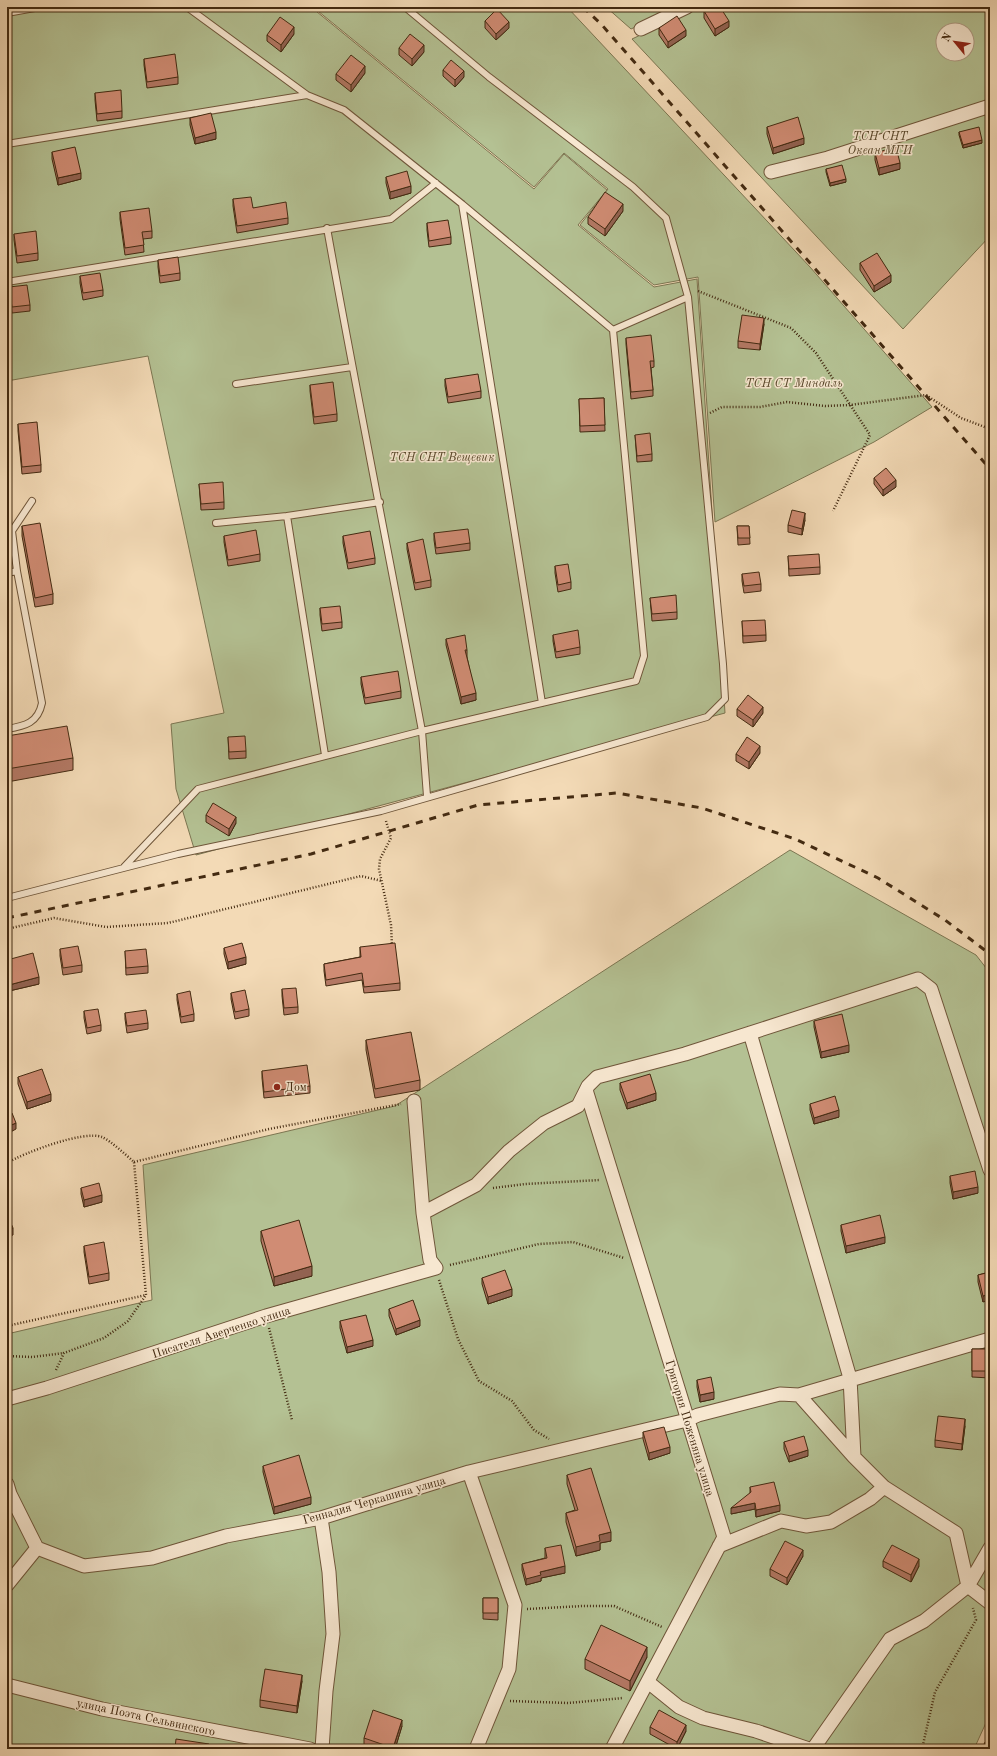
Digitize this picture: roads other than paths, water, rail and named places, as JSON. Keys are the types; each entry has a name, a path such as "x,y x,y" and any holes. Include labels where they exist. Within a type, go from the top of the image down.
{"street":[{"path":"641,29 687,7"},
{"path":"771,172 828,158 990,106"},
{"path":"414,1101 423,1213 476,1185 509,1152 544,1123 578,1106 586,1090 597,1077 685,1054 918,979 931,988 990,1170"},
{"path":"750,1033 850,1378 854,1457"},
{"name":"Григория Поженяна улица","path":"586,1090 724,1537 612,1749"},
{"name":"Писателя Аверченко улица","path":"7,1399 47,1388 266,1316 436,1268 430,1260 423,1213"},
{"name":"Геннадия Черкашина улица","path":"37,1548 84,1566 152,1558 226,1536 321,1518 469,1472 687,1420 698,1415 780,1394 798,1394 990,1339"},
{"path":"798,1394 854,1457 884,1487 956,1533 968,1586 990,1603"},
{"path":"469,1472 516,1605 509,1669 476,1749"},
{"path":"7,1484 10,1494 37,1548 7,1585"},
{"path":"719,1546 781,1521 806,1526 831,1522 870,1499 884,1487"},
{"path":"321,1518 329,1572 333,1634 326,1690 322,1749"},
{"path":"813,1749 890,1639 924,1621 968,1586 990,1548"},
{"path":"648,1682 679,1708 704,1718 756,1731 809,1749"},
{"name":"улица Поэта Сельвинского","path":"7,1685 102,1709 310,1749"}],"lane":[{"path":"7,13 40,7"},
{"path":"124,868 198,789 422,731 636,681 644,656 613,330 462,204 344,110 307,95 186,7"},
{"path":"7,898 178,854 381,811 427,796 707,716 725,699 723,664 688,297 666,218 633,187 489,76 405,7"},
{"path":"7,144 307,95"},
{"path":"7,282 327,228 391,219 436,183"},
{"path":"462,204 542,703"},
{"path":"327,228 352,367 380,502 422,731 427,796"},
{"path":"613,330 688,297"},
{"path":"236,384 352,367"},
{"path":"7,729 30,724 38,715 42,703 17,571 12,531 32,501"},
{"path":"216,523 287,516 380,502"},
{"path":"287,516 325,755"},
{"path":"7,573 17,571"}],"railway":[{"path":"583,7 602,25 990,469"},
{"path":"7,918 311,854 478,805 617,793 702,808 795,839 878,878 945,920 990,954"},
{"path":"983,1749 990,1733"}],"place":[{"name":"Дом","path":"277,1087"}],"park label":[{"name":"ТСН СНТ Океан МГИ","path":"880,143"},
{"name":"ТСН СТ Миндаль","path":"794,383"},
{"name":"ТСН СНТ Вещевик","path":"442,457"}]}
